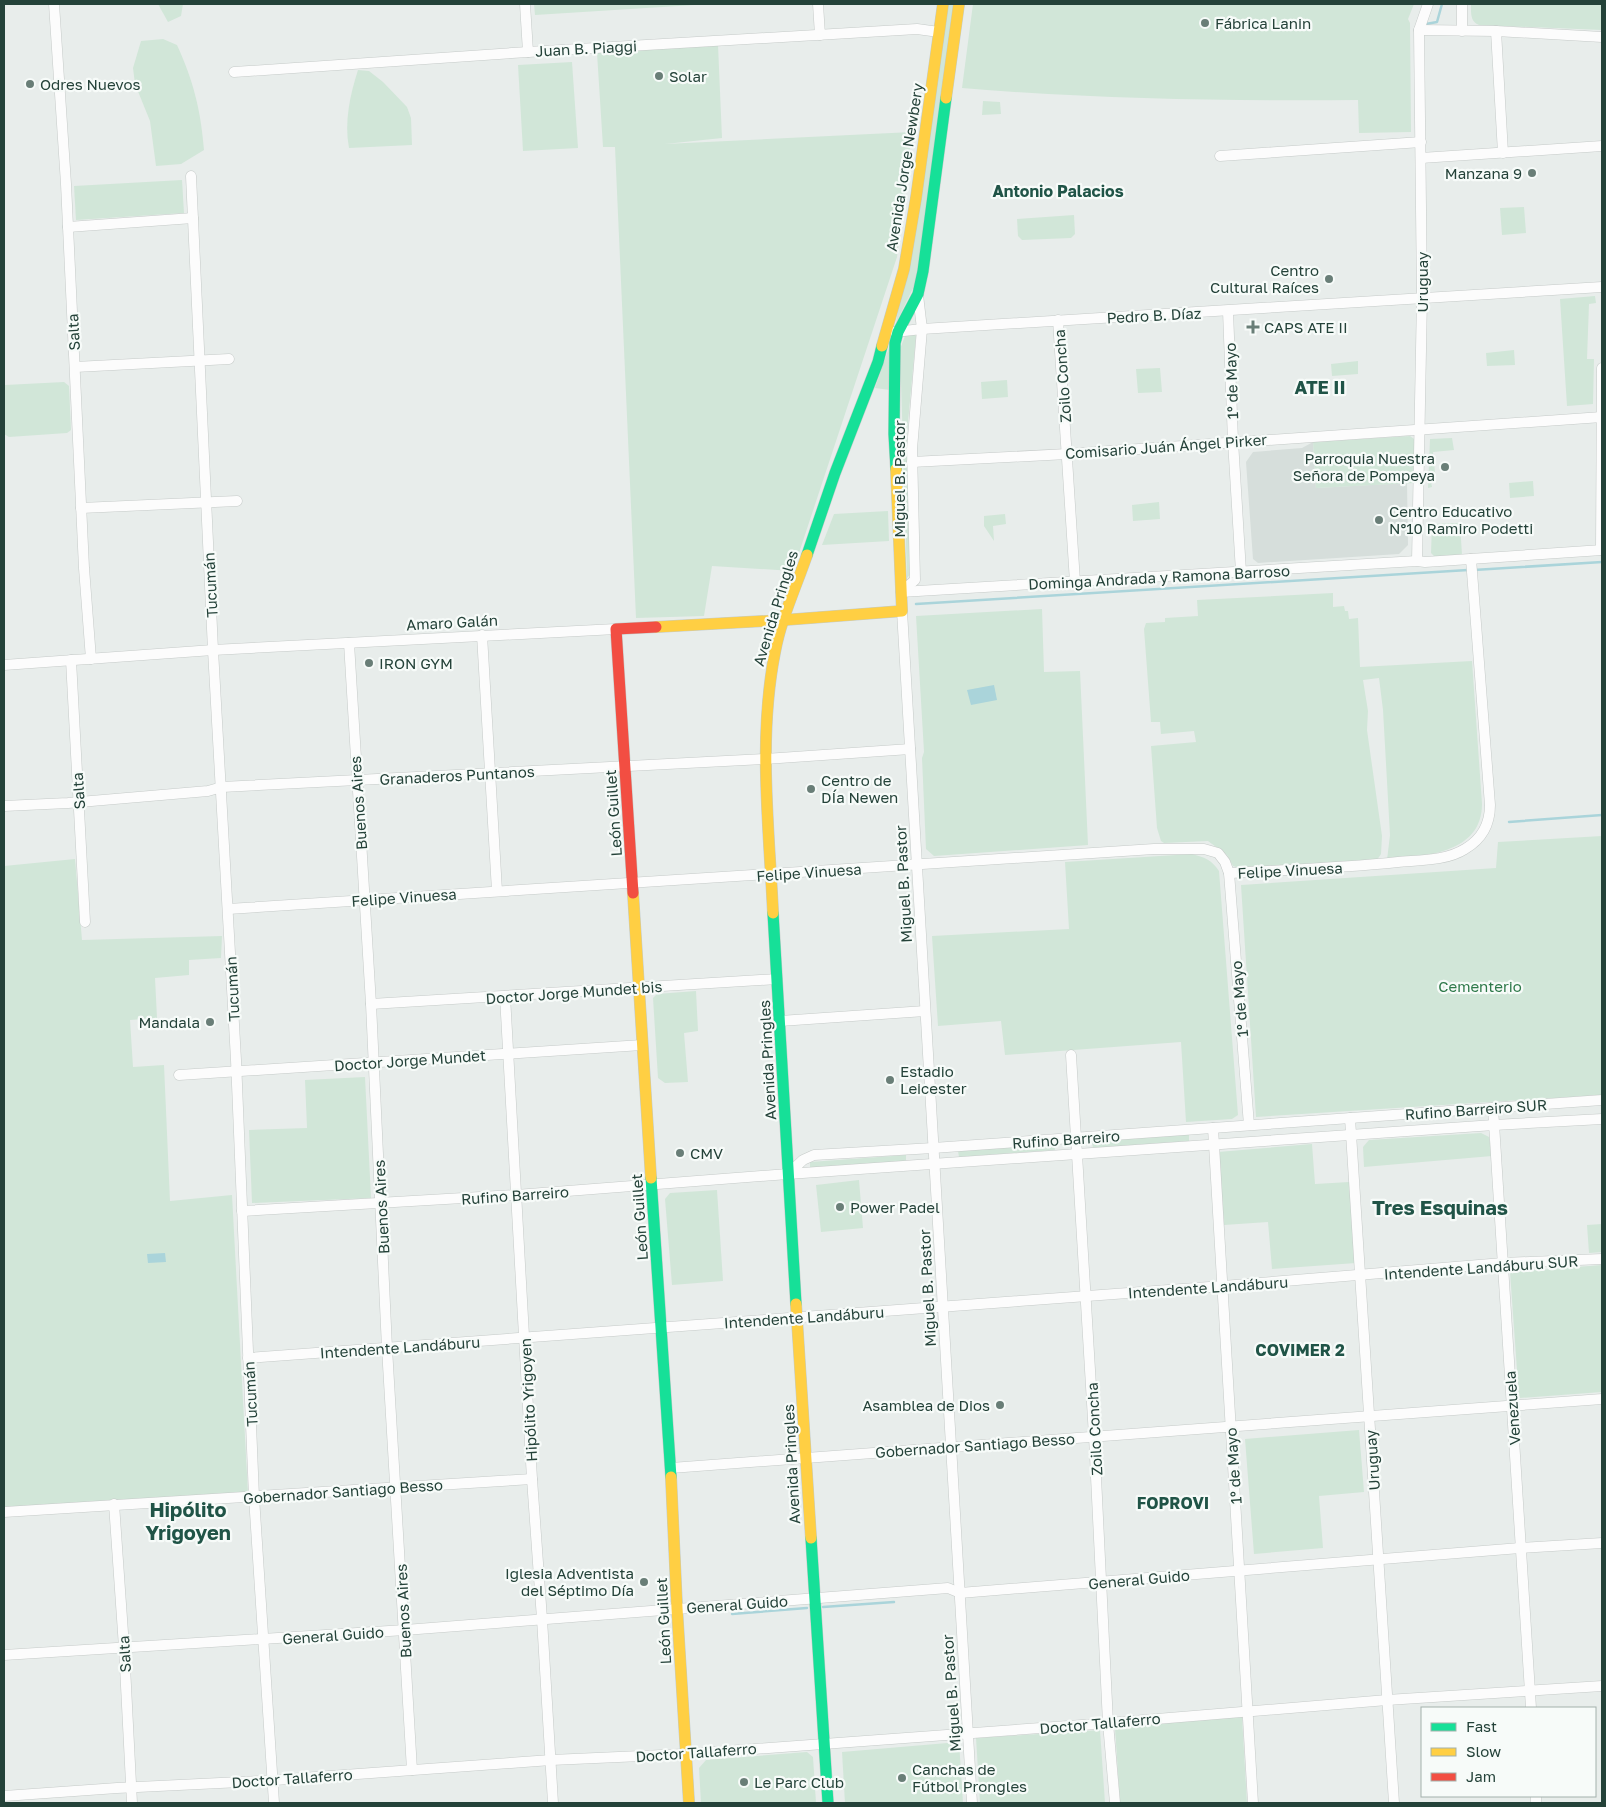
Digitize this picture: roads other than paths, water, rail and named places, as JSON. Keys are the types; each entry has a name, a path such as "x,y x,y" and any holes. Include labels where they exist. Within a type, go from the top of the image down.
{"main road":[{"name":"Avenida Jorge Newbery","path":"886,334 904,269 910,236 943,4"},
{"name":"Avenida Jorge Newbery","path":"898,332 918,294 923,271 959,4"},
{"name":"Miguel B. Pastor","path":"898,332 894,359 894,434 902,612"},
{"name":"Avenida Pringles","path":"828,1803 764,759 770,676 784,620 835,473 878,362 886,334"},
{"name":"Amaro Galán","path":"616,629 902,612"},
{"name":"León Guillet","path":"616,629 638,988 671,1468 677,1608 689,1803"}],"street":[{"name":"Salta","path":"54,4 91,659"},
{"path":"525,4 528,52"},
{"path":"818,4 820,35"},
{"name":"Uruguay","path":"1417,561 1422,297 1419,30 1428,4"},
{"path":"1462,4 1462,31"},
{"name":"Juan B. Piaggi","path":"234,72 917,29 939,32"},
{"path":"1419,30 1602,37"},
{"path":"1496,32 1503,153"},
{"path":"1220,156 1421,142"},
{"path":"1421,158 1602,146"},
{"name":"Tucumán","path":"191,176 236,1071 254,1497 274,1803"},
{"path":"68,227 193,218"},
{"name":"Pedro B. Díaz","path":"886,334 922,329 1058,320 1602,287"},
{"name":"Avenida Jorge Newbery","path":"918,294 922,329"},
{"name":"1º de Mayo","path":"1228,311 1241,572"},
{"name":"Zoilo Concha","path":"1058,320 1075,582"},
{"name":"Miguel B. Pastor","path":"901,592 915,580 912,462 922,329"},
{"path":"75,367 229,359"},
{"path":"1601,550 1602,368"},
{"name":"Comisario Juán Ángel Pirker","path":"912,462 1067,454 1233,441 1602,417"},
{"path":"82,508 237,501"},
{"name":"Dominga Andrada y Ramona Barroso","path":"901,592 1601,550"},
{"name":"Felipe Vinuesa","path":"228,909 1154,849 1204,849 1218,853 1225,862 1229,873 1376,864 1433,859 1451,855 1465,849 1479,838 1488,826 1490,812 1471,559"},
{"name":"Miguel B. Pastor","path":"902,612 972,1803"},
{"name":"Amaro Galán","path":"4,665 214,650 616,629"},
{"path":"482,635 496,891"},
{"name":"Buenos Aires","path":"349,643 412,1770"},
{"name":"Salta","path":"71,660 85,922"},
{"name":"Granaderos Puntanos","path":"4,806 208,791 222,787 764,759 910,749"},
{"name":"1º de Mayo","path":"1229,873 1249,1125"},
{"name":"Doctor Jorge Mundet bis","path":"370,1004 777,979"},
{"name":"Hipólito Yrigoyen","path":"505,996 532,1479 553,1803"},
{"path":"780,1021 925,1011"},
{"name":"Doctor Jorge Mundet","path":"179,1075 642,1045"},
{"name":"Zoilo Concha","path":"1071,1055 1094,1436 1108,1722 1115,1803"},
{"name":"Rufino Barreiro SUR","path":"1350,1118 1602,1100"},
{"name":"Venezuela","path":"1494,1108 1530,1707"},
{"name":"Uruguay","path":"1350,1118 1394,1803"},
{"name":"Rufino Barreiro","path":"788,1174 803,1160 814,1155 1350,1118"},
{"name":"Rufino Barreiro SUR","path":"1350,1135 1602,1119"},
{"name":"1º de Mayo","path":"1213,1128 1253,1803"},
{"name":"Rufino Barreiro","path":"242,1211 516,1196 788,1174 1350,1135"},
{"name":"Intendente Landáburu SUR","path":"1360,1276 1503,1263 1602,1258"},
{"name":"Intendente Landáburu","path":"248,1358 1360,1276"},
{"name":"Gobernador Santiago Besso","path":"671,1468 1369,1417 1512,1404 1602,1399"},
{"name":"Gobernador Santiago Besso","path":"4,1512 532,1479"},
{"name":"Salta","path":"114,1504 132,1803"},
{"name":"General Guido","path":"4,1655 405,1630 948,1588 960,1593 1602,1543"},
{"name":"Doctor Tallaferro","path":"4,1796 273,1780 551,1760 686,1754 969,1734 1388,1700 1602,1686"}],"water":[{"path":"994,685 997,700 971,705 967,690"},
{"path":"165,1253 166,1262 148,1263 147,1254"}],"waterway":[{"path":"1426,24 1437,22 1442,4"},
{"path":"1474,570 1602,562"},
{"path":"916,604 1468,570"},
{"path":"1509,822 1602,815"},
{"path":"823,1607 894,1602"},
{"path":"732,1614 807,1608"}],"place":[{"name":"Fábrica Lanin","path":"1205,23"},
{"name":"Solar","path":"659,76"},
{"name":"Odres Nuevos","path":"30,84"},
{"name":"Manzana 9","path":"1532,173"},
{"name":"Centro Cultural Raíces","path":"1329,279"},
{"name":"CAPS ATE II","path":"1253,327"},
{"name":"Parroquia Nuestra Señora de Pompeya","path":"1445,467"},
{"name":"Centro Educativo N°10 Ramiro Podetti","path":"1379,520"},
{"name":"IRON GYM","path":"369,663"},
{"name":"Centro de DÍa Newen","path":"811,789"},
{"name":"Mandala","path":"210,1022"},
{"name":"Estadio Leicester","path":"890,1080"},
{"name":"CMV","path":"680,1153"},
{"name":"Power Padel","path":"840,1207"},
{"name":"Asamblea de Dios","path":"1000,1405"},
{"name":"Iglesia Adventista del Séptimo Día","path":"644,1582"},
{"name":"Canchas de Fútbol Prongles","path":"902,1778"},
{"name":"Le Parc Club","path":"744,1782"}],"district":[{"name":"Antonio Palacios","path":"1058,191"},
{"name":"ATE II","path":"1320,387"},
{"name":"Tres Esquinas","path":"1440,1207"},
{"name":"COVIMER 2","path":"1300,1350"},
{"name":"FOPROVI","path":"1173,1503"},
{"name":"Hipólito Yrigoyen","path":"188,1520"}],"park label":[{"name":"Cementerio","path":"1480,986"}]}
